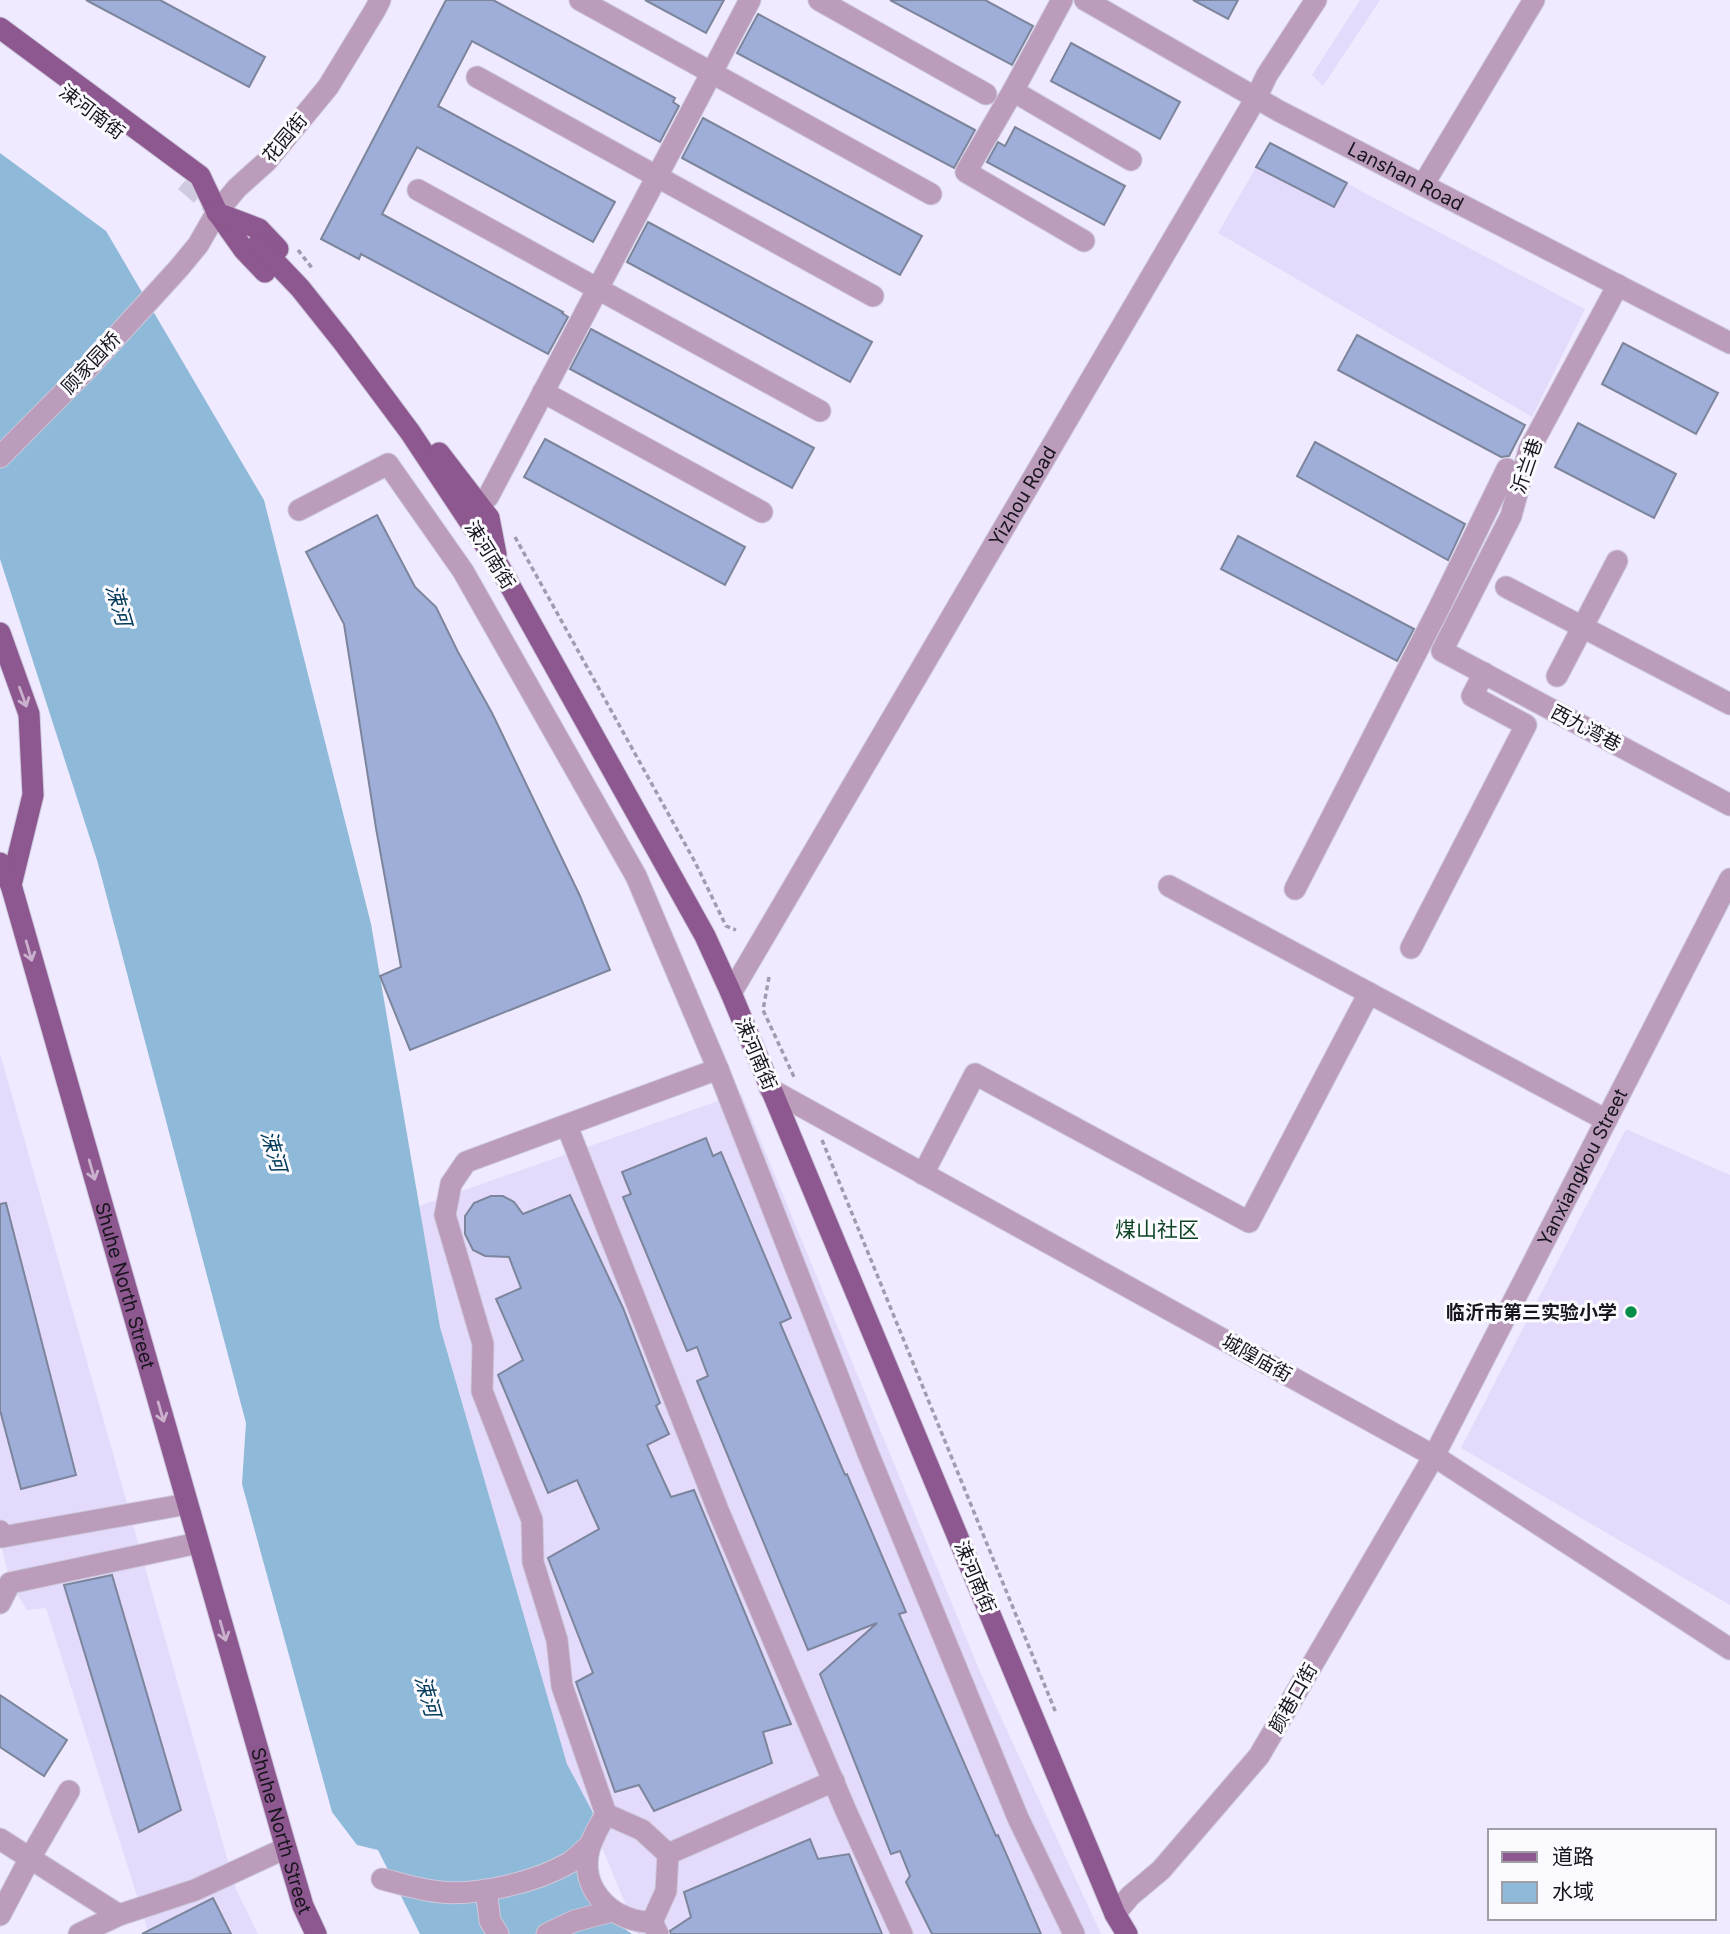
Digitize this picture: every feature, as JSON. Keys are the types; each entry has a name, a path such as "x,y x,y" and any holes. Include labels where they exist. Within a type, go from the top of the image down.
{"main road":[{"path":"0,28 200,176 216,212 244,250 296,304 461,529 499,566"},
{"name":"涑河南街","path":"0,43 185,181"},
{"name":"涑河南街","path":"258,244 300,288 343,342 410,432 499,566 705,936 1115,1914 1127,1934"},
{"name":"Shuhe North Street","path":"0,633 29,714 33,795 11,886 286,1848 303,1906 316,1934"},
{"path":"0,863 11,886"}],"street":[{"name":"花园街","path":"180,268 198,245 216,212 265,162 328,87 380,0"},
{"path":"580,0 931,194"},
{"path":"488,497 750,0"},
{"path":"819,0 986,94"},
{"path":"1062,0 966,172 1084,241"},
{"name":"Lanshan Road","path":"1085,0 1256,98 1730,343"},
{"name":"Yizhou Road","path":"731,993 1267,75 1316,0"},
{"path":"1423,185 1534,0"},
{"path":"477,77 873,296"},
{"path":"1013,92 1131,160"},
{"path":"418,190 821,411"},
{"name":"顾家园桥","path":"0,457 86,370 180,268"},
{"name":"沂兰巷","path":"1442,651 1511,516 1529,450 1618,285"},
{"path":"543,392 762,512"},
{"path":"299,510 388,464 463,571 636,876 718,1069 863,1441 1018,1818 1074,1934"},
{"path":"1295,889 1507,469"},
{"path":"1556,676 1617,561"},
{"path":"1506,587 1730,704"},
{"path":"1439,608 1459,619"},
{"name":"西九湾巷","path":"1442,651 1730,805"},
{"path":"1411,948 1526,725 1472,696 1484,673"},
{"name":"Yanxiangkou Street","path":"1434,1456 1730,879"},
{"path":"1168,886 1606,1120"},
{"path":"923,1174 975,1074 1249,1222 1369,993"},
{"path":"606,1814 642,1830 667,1854 666,1891 655,1928 611,1911 594,1891 587,1859 590,1845 606,1814 562,1686 557,1640 533,1562 532,1520 482,1391 483,1345 445,1215 451,1184 466,1163 718,1069"},
{"name":"城隍庙街","path":"770,1089 1434,1456 1730,1648"},
{"path":"567,1126 718,1510 902,1934"},
{"name":"颜巷口街","path":"1115,1914 1130,1896 1161,1870 1259,1756 1434,1456"},
{"path":"0,1531 2,1537 187,1504"},
{"path":"0,1603 10,1583 198,1543"},
{"path":"667,1854 834,1781"},
{"path":"0,1915 69,1791"},
{"path":"0,1839 119,1915"},
{"path":"382,1879 441,1892 470,1893 551,1872 572,1861 590,1845"},
{"path":"79,1934 119,1915 195,1890 286,1848"},
{"path":"486,1890 490,1921 498,1934"},
{"path":"547,1934 574,1921 611,1911"}],"path":[{"path":"514,536 695,862 726,926 736,930"},
{"path":"769,976 763,1010 810,1111 1057,1717"}],"shaded area":[{"path":"1360,0 1380,0 1323,86 1312,75"},
{"path":"1270,143 1585,309 1532,417 1218,233"},
{"path":"0,1053 231,1872 236,1889 258,1934 149,1934 46,1608 27,1610 10,1583 0,1540"},
{"path":"741,1093 981,1674 1101,1934 638,1934 567,1764 440,1327 419,1206"},
{"name":"临沂市第三实验小学","path":"1626,1129 1730,1175 1730,1605 1461,1448"}],"water":[{"name":"涑河","path":"0,153 106,231 264,500 371,924 440,1327 567,1764 593,1813 580,1847 613,1921 632,1934 420,1934 378,1850 357,1845 332,1812 242,1484 246,1423 97,860 0,559"}],"building":[{"path":"86,0 160,0 265,57 249,87"},
{"path":"446,0 493,0 675,98 673,102 679,106 660,142 472,41 438,106 615,202 593,242 417,147 382,214 563,312 568,317 548,354 361,254 359,259 321,239"},
{"path":"645,0 724,0 706,33"},
{"path":"890,0 985,0 1033,26 1012,65"},
{"path":"1193,0 1238,0 1228,19"},
{"path":"758,14 975,130 954,168 737,53"},
{"path":"1071,43 1180,102 1160,139 1051,81"},
{"path":"703,118 922,236 900,275 682,158"},
{"path":"1015,127 1125,186 1104,225 987,162 998,142 1005,146"},
{"path":"1270,143 1347,183 1334,207 1256,167"},
{"path":"648,222 872,342 850,382 627,262"},
{"path":"591,329 814,448 792,488 570,369"},
{"path":"1357,335 1525,425 1509,456 1501,457 1338,370"},
{"path":"1623,343 1718,393 1696,434 1602,384"},
{"path":"1578,423 1676,474 1654,518 1555,467"},
{"path":"545,439 745,547 725,585 524,477"},
{"path":"1315,442 1465,524 1448,560 1297,476"},
{"path":"377,515 415,587 436,607 492,713 580,896 610,970 410,1050 380,976 401,967 344,624 306,552"},
{"path":"1238,536 1414,629 1397,661 1221,569"},
{"path":"706,1138 713,1156 721,1152 791,1318 780,1323 906,1612 899,1614 1041,1934 932,1934 906,1882 910,1876 900,1851 891,1854 820,1674 877,1623 808,1650 697,1381 708,1376 697,1347 687,1351 623,1197 631,1194 622,1172"},
{"path":"570,1195 623,1308 660,1403 656,1406 669,1434 647,1445 671,1497 694,1490 791,1724 763,1732 772,1763 654,1811 639,1785 615,1792 576,1682 593,1673 548,1558 599,1529 577,1480 548,1493 498,1375 523,1360 496,1299 521,1288 509,1257 485,1256 473,1250 465,1234 465,1216 474,1203 491,1196 503,1196 514,1202 523,1214"},
{"path":"6,1203 76,1475 21,1489 0,1410 0,1204"},
{"path":"112,1575 181,1810 139,1832 64,1585"},
{"path":"0,1695 67,1740 44,1776 0,1747"},
{"path":"810,1839 818,1859 849,1854 882,1934 671,1934 670,1931 691,1917 684,1892"},
{"path":"213,1898 231,1934 142,1934"}],"tunnel":[{"path":"185,181 217,209"}],"place":[{"name":"临沂市第三实验小学","path":"1631,1312"}],"district":[{"name":"煤山社区","path":"1157,1229"}]}
